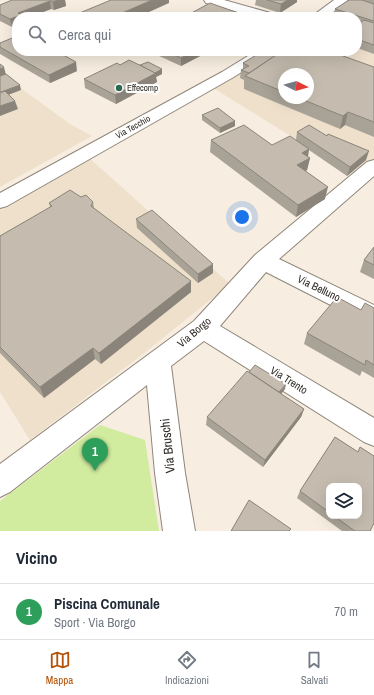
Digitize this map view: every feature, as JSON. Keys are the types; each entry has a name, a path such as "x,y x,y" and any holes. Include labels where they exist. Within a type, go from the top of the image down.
{"street":[{"path":"210,0 252,12"},
{"path":"325,12 342,0"},
{"name":"Via Tecchio","path":"0,201 227,75 258,56"},
{"name":"Via Borgo","path":"0,482 203,328 263,261 374,166"},
{"name":"Via Belluno","path":"263,261 374,316"},
{"name":"Via Trento","path":"203,328 374,433"},
{"name":"Via Bruschi","path":"158,361 170,473 179,531"}],"shaded area":[{"path":"341,5 374,15 374,163 352,174 213,88 264,56 362,56 362,12 332,12"},
{"path":"0,73 70,124 92,136 0,187"},
{"path":"88,157 230,284 143,354 30,440 0,392 0,205"}],"green space":[{"path":"100,425 145,440 159,531 0,531 0,501"}],"building":[{"path":"12,0 58,0 53,2 50,1 21,12 12,12 12,18 10,19 0,14 0,5"},
{"path":"111,0 152,0 124,12 82,12"},
{"path":"267,0 288,0 281,4"},
{"path":"349,0 362,0 374,4 374,21 362,17 362,12 345,12 335,9"},
{"path":"210,3 236,12 193,12"},
{"path":"364,20 374,23 374,45 362,41 362,21"},
{"path":"12,38 12,54 0,47 0,43"},
{"path":"16,56 65,56 76,62 49,75"},
{"path":"255,56 274,56 249,73 241,70 249,66 243,63"},
{"path":"275,56 343,56 374,67 374,122 348,112 343,116 314,104 314,68 278,68 278,90 245,76"},
{"path":"129,60 156,73 115,95 84,79 117,63 120,65"},
{"path":"148,62 162,69 155,73 140,65"},
{"path":"6,74 20,85 1,92 0,76"},
{"path":"5,91 15,101 0,106 0,93"},
{"path":"218,108 235,121 220,128 202,115"},
{"path":"244,125 272,145 290,136 309,149 302,153 310,158 297,165 328,187 298,205 211,140"},
{"path":"309,125 327,136 328,134 369,151 350,167 297,132"},
{"path":"70,190 81,197 86,195 93,202 91,206 191,281 99,353 93,348 40,387 0,347 0,236 52,206 49,203"},
{"path":"152,210 213,264 198,274 136,219"},
{"path":"374,247 374,265 364,260"},
{"path":"337,297 361,310 365,303 374,308 374,365 366,360 365,365 307,333"},
{"path":"255,365 286,384 279,392 249,372"},
{"path":"247,371 304,409 265,460 207,417"},
{"path":"335,437 358,452 360,447 374,456 374,523 370,531 355,531 338,519 362,519 362,483 326,483 326,510 300,491"},
{"path":"249,500 291,529 289,531 231,531"}],"place":[{"name":"Effecomp","path":"119,88"},
{"name":"Piscina Comunale","path":"95,471"}]}
